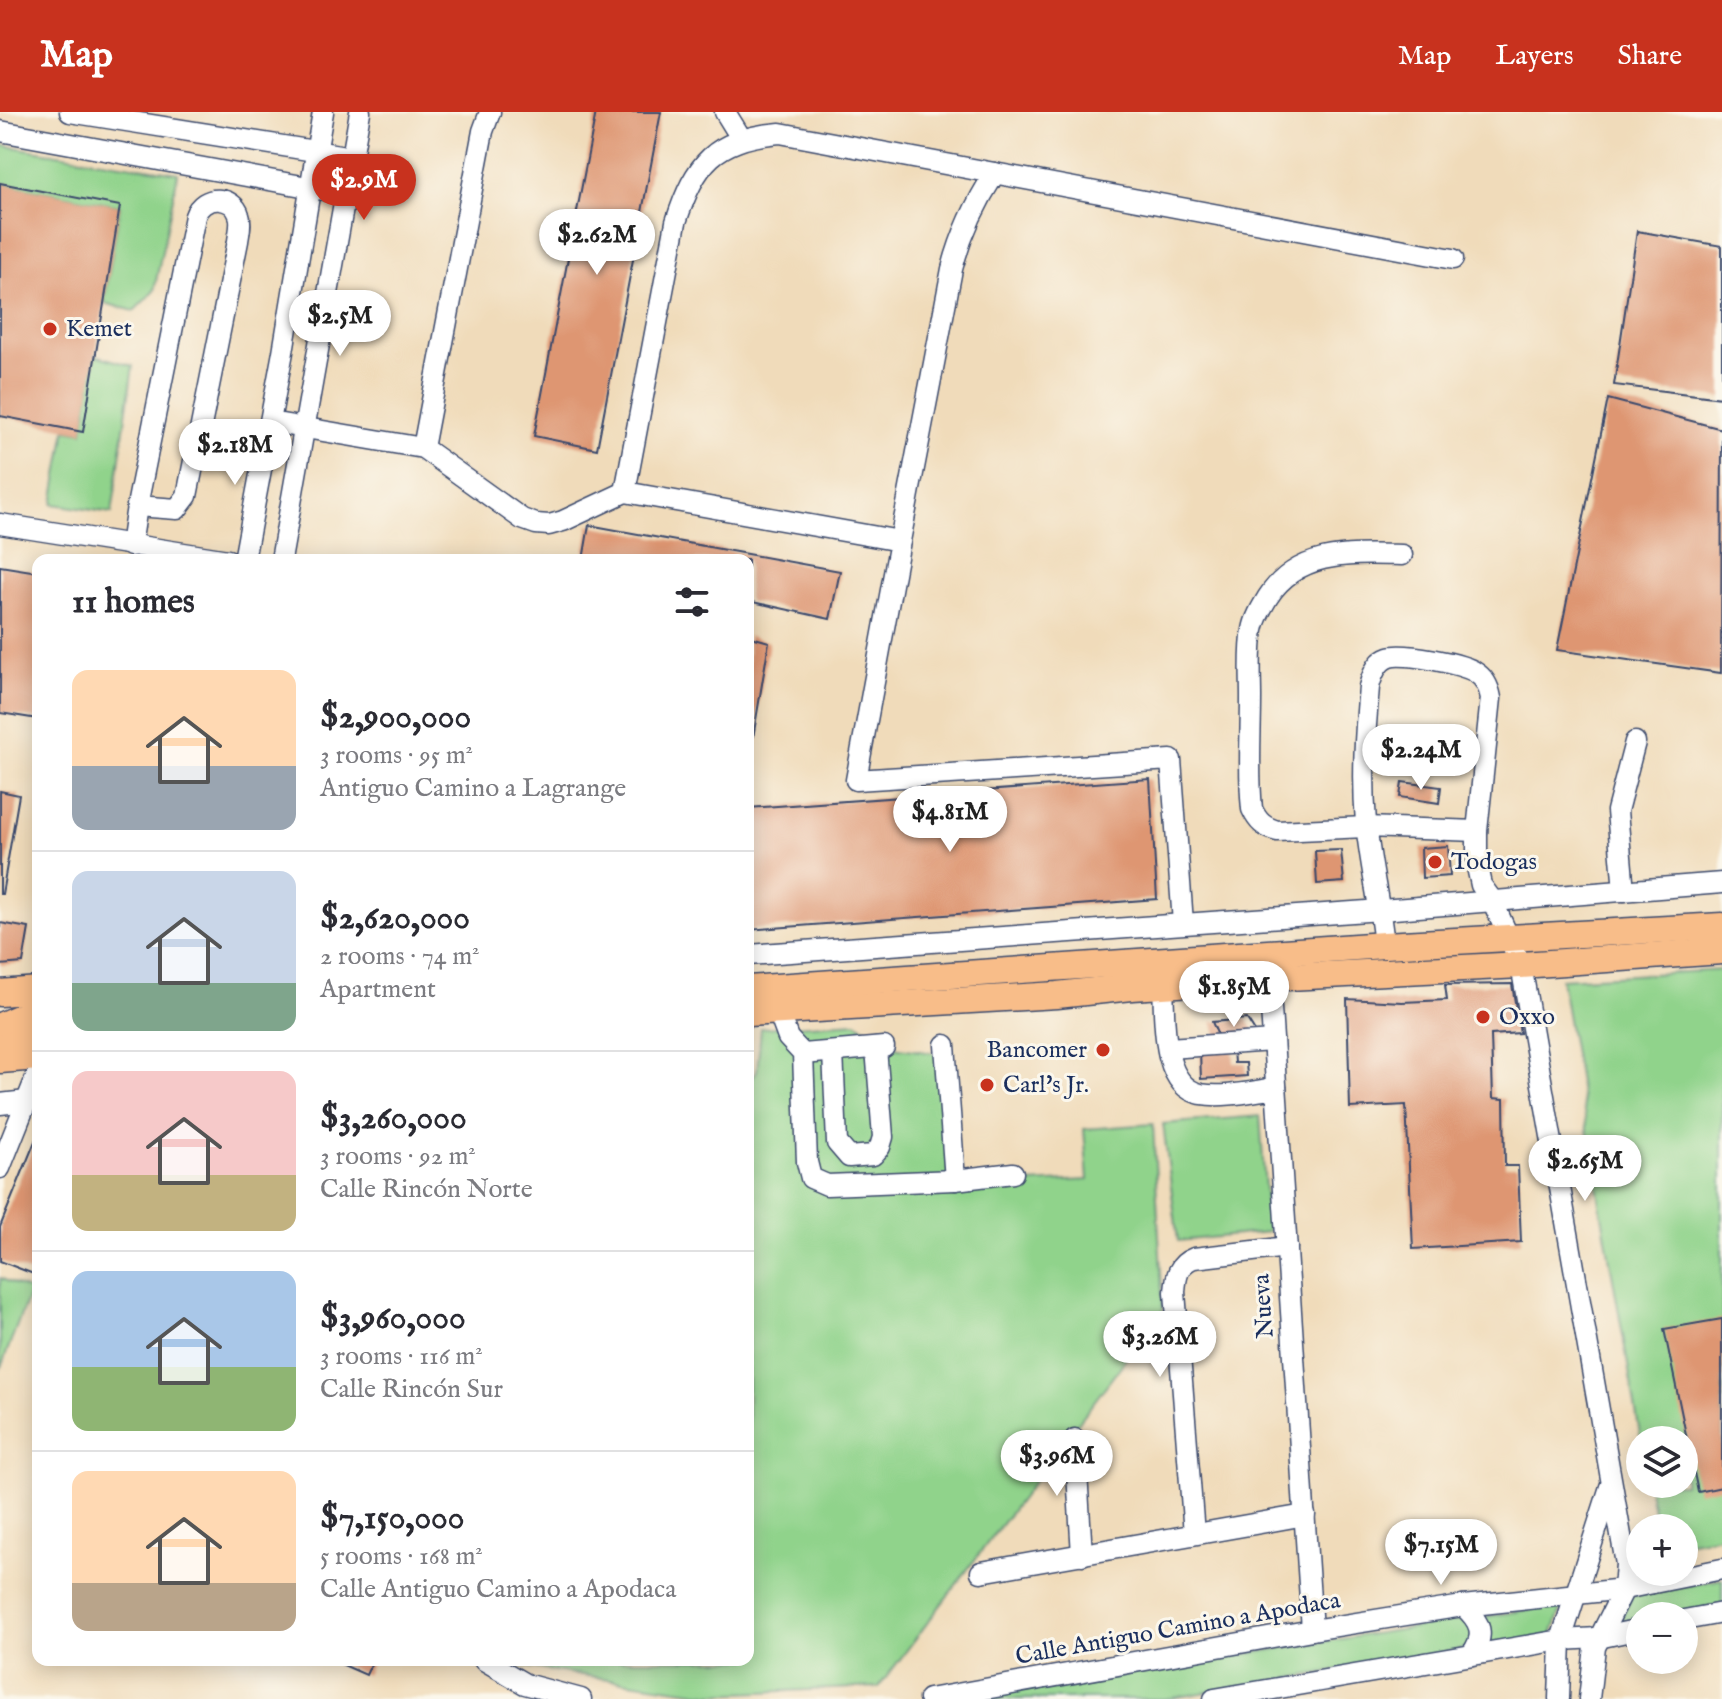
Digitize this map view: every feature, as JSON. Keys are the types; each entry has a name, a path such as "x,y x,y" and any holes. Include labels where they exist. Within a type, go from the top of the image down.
{"main road":[{"path":"754,989 1384,945 1722,926"},
{"path":"754,1013 1722,951"},
{"path":"0,993 32,990"},
{"path":"0,1026 32,1011"},
{"path":"0,1049 32,1037"},
{"path":"0,1060 32,1057"}],"street":[{"path":"245,554 323,112"},
{"path":"282,554 360,112"},
{"path":"423,448 483,131 490,112"},
{"path":"725,112 741,138"},
{"path":"76,113 168,120 352,157"},
{"path":"0,131 346,194"},
{"path":"625,492 676,222 686,191 701,167 720,149 741,138 780,133 1453,259"},
{"path":"995,173 970,216 952,269 856,780 1171,760 1183,923"},
{"path":"131,546 137,506 195,216 199,205 206,201 228,202 234,205 240,216 238,241 187,496 182,505 170,510 137,506"},
{"path":"270,422 423,448 504,507 536,524 549,525 563,521 625,492 900,541"},
{"path":"0,524 186,554"},
{"path":"1402,555 1358,554 1307,562 1288,573 1260,609 1253,629 1250,795 1257,820 1277,831 1366,827 1477,831"},
{"path":"1384,945 1366,827 1362,775 1369,687 1379,664 1390,656 1402,655 1471,669 1489,689 1492,708 1477,831 1478,877 1492,900 1521,965 1624,1554 1624,1589 1598,1638 1593,1655 1589,1699"},
{"path":"1624,891 1617,811 1635,742"},
{"path":"754,955 1722,883"},
{"name":"Nueva","path":"1269,978 1312,1630"},
{"path":"1163,985 1168,1048 1178,1080 1188,1089 1201,1094 1221,1095 1276,1088"},
{"path":"778,1011 788,1038 803,1054 807,1162 811,1178 827,1185 955,1180 1013,1173"},
{"path":"1168,1048 1273,1041"},
{"path":"945,1045 955,1180"},
{"path":"803,1054 880,1048 883,1137 873,1155 849,1157 837,1143 833,1052"},
{"path":"0,1168 32,1088"},
{"path":"0,1104 27,1101"},
{"path":"1194,1534 1175,1292 1178,1271 1194,1258 1287,1247"},
{"path":"1075,1439 1082,1555"},
{"path":"1559,1699 1561,1640 1611,1482"},
{"path":"981,1572 1305,1515"},
{"name":"Calle Antiguo Camino a Apodaca","path":"929,1699 1312,1630 1463,1606 1624,1589 1722,1569"},
{"path":"1463,1606 1473,1615 1481,1630 1479,1642 1471,1655"},
{"path":"1698,1617 1722,1613"},
{"path":"1214,1699 1561,1640 1598,1638 1626,1632"},
{"path":"494,1666 525,1684 581,1699"}],"green space":[{"path":"0,145 178,173 154,291 134,311 104,303 120,206 0,183"},
{"path":"95,355 133,366 112,513 53,504 66,429 83,432"},
{"path":"1722,970 1722,1536 1698,1540 1698,1514 1653,1514 1651,1498 1698,1498 1698,1426 1639,1426 1561,979"},
{"path":"857,1022 887,1046 940,1054 950,1187 1088,1180 1084,1129 1153,1124 1163,1310 879,1687 712,1694 520,1666 754,1666 754,1074 757,1071 761,1028"},
{"path":"1260,1116 1268,1232 1178,1241 1163,1124"},
{"path":"0,1278 30,1291 0,1370"},
{"path":"1722,1579 1722,1605 1698,1610 1698,1602 1629,1602 1632,1596 1698,1586"},
{"path":"1563,1604 1552,1635 1489,1647 1489,1625 1484,1617"},
{"path":"1626,1608 1626,1623 1618,1624"},
{"path":"1462,1620 1478,1633 1470,1648 1166,1699 959,1699"}],"building":[{"path":"596,112 661,112 597,449 534,436"},
{"name":"Kemet","path":"0,183 120,206 83,432 0,416"},
{"path":"1637,231 1722,246 1722,398 1614,385"},
{"path":"1608,399 1722,429 1721,673 1557,650"},
{"path":"589,525 747,554 584,554"},
{"path":"754,555 840,571 830,619 754,602"},
{"path":"0,566 32,571 32,718 0,713"},
{"path":"754,638 769,642 754,732"},
{"path":"1150,779 1157,899 754,930 754,808"},
{"path":"1402,782 1441,787 1439,803 1400,797"},
{"path":"0,791 19,795 2,894 0,894"},
{"name":"Todogas","path":"1448,846 1450,876 1422,878 1421,848"},
{"path":"1341,850 1344,882 1317,884 1315,851"},
{"path":"0,923 29,928 23,963 0,965"},
{"path":"1512,984 1520,1033 1491,1035 1493,1098 1504,1099 1505,1166 1518,1166 1521,1242 1413,1249 1406,1105 1350,1108 1347,999 1402,1002 1447,1000 1445,985"},
{"path":"1247,1019 1257,1035 1219,1038 1212,1022"},
{"path":"1233,1049 1234,1063 1246,1063 1247,1076 1201,1079 1200,1051"},
{"path":"32,1149 32,1273 0,1261 0,1227"},
{"path":"1722,1319 1722,1487 1698,1492 1698,1426 1684,1426 1664,1329"},
{"path":"346,1666 370,1666 366,1675"}],"place":[{"name":"Kemet","path":"50,329"},
{"name":"Todogas","path":"1435,862"},
{"name":"Oxxo","path":"1483,1017"},
{"name":"Bancomer","path":"1103,1050"},
{"name":"Carl's Jr.","path":"987,1085"}]}
